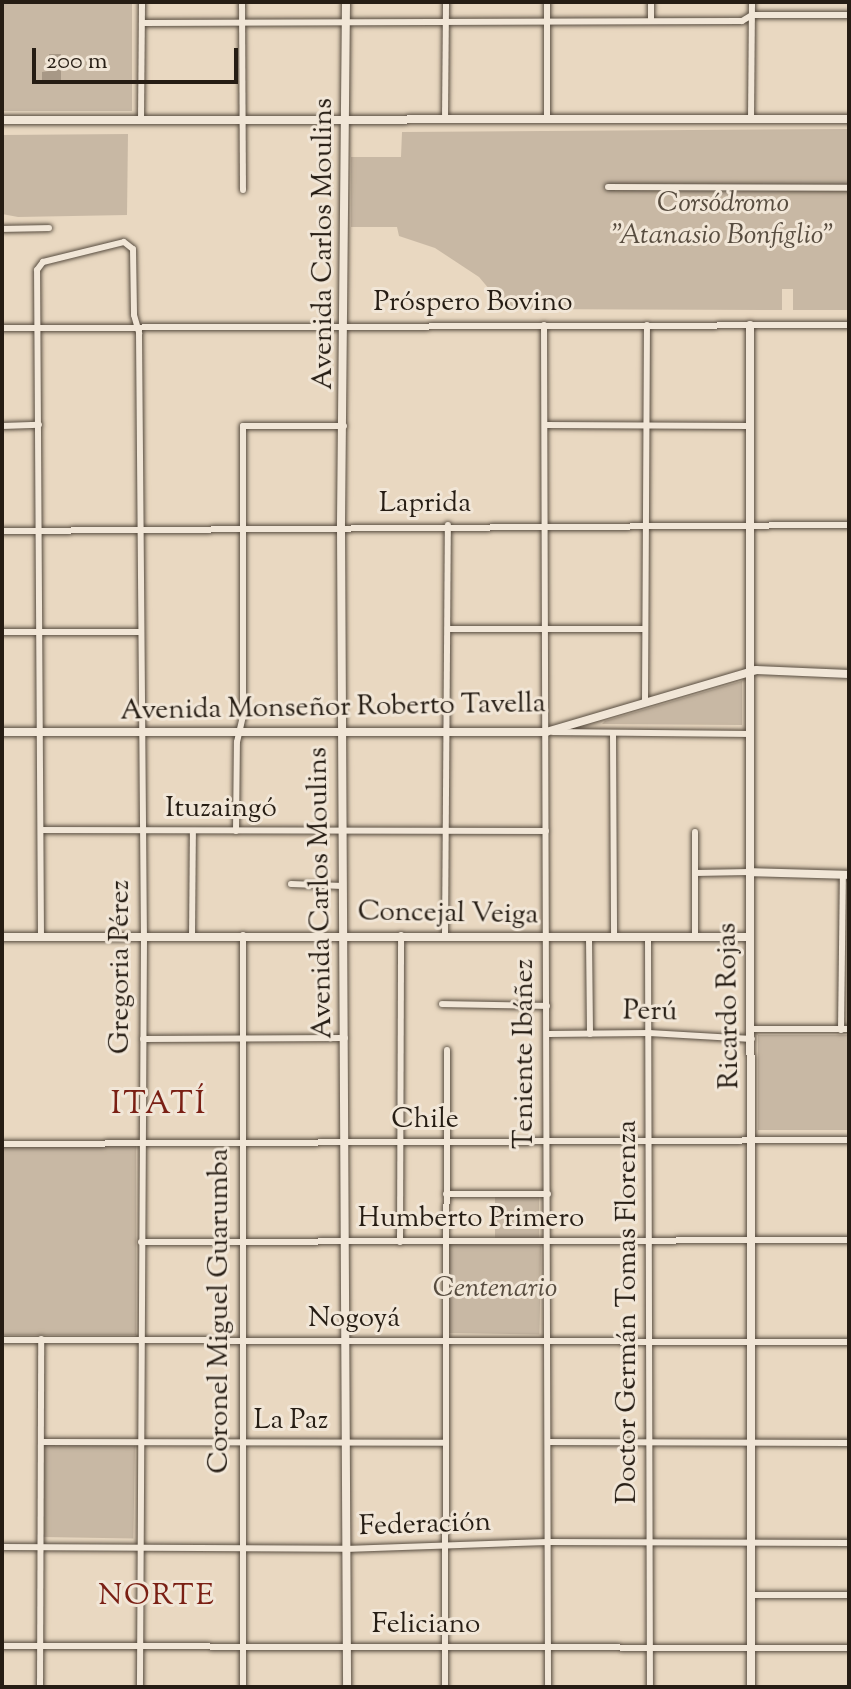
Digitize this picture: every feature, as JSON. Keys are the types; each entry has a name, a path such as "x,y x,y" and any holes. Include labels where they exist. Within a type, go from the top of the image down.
{"street":[{"path":"141,120 142,2"},
{"path":"242,2 243,190"},
{"name":"Avenida Carlos Moulins","path":"346,2 341,527 347,1687"},
{"path":"445,120 446,2"},
{"path":"547,2 547,119"},
{"path":"651,2 651,20"},
{"path":"751,119 752,2"},
{"path":"142,23 742,21 752,15 849,15"},
{"path":"2,120 849,119"},
{"path":"608,187 849,188"},
{"path":"2,229 49,228"},
{"name":"Gregoria Pérez","path":"37,328 38,266 55,258 124,242 133,249 138,327 144,937 140,1687"},
{"name":"Teniente Ibáñez","path":"544,325 548,1687"},
{"path":"645,703 647,325"},
{"name":"Ricardo Rojas","path":"750,325 751,1687"},
{"name":"Próspero Bovino","path":"2,328 849,325"},
{"path":"37,328 41,937"},
{"path":"2,426 39,425"},
{"path":"545,425 749,426"},
{"path":"236,831 243,717 243,426 344,426"},
{"path":"445,935 449,732 448,525"},
{"name":"Laprida","path":"2,531 448,525 849,525"},
{"path":"448,629 644,629"},
{"path":"2,632 141,632"},
{"name":"Avenida Monseñor Roberto Tavella","path":"2,732 546,732 749,672 770,670 849,674"},
{"path":"546,732 749,734"},
{"path":"613,733 614,936"},
{"name":"Ituzaingó","path":"41,830 546,831"},
{"path":"192,936 193,831"},
{"path":"695,832 695,937"},
{"path":"695,873 846,875 845,1030"},
{"path":"291,884 343,886"},
{"name":"Coronel Miguel Guarumba","path":"243,935 243,1687"},
{"path":"400,1242 401,935"},
{"name":"Concejal Veiga","path":"2,937 750,937"},
{"path":"589,937 590,1034"},
{"name":"Doctor Germán Tomas Florenza","path":"648,937 650,1687"},
{"path":"442,1004 547,1006"},
{"name":"Perú","path":"548,1034 752,1034 845,1030"},
{"path":"143,1039 345,1038"},
{"path":"445,1687 447,1050"},
{"name":"Chile","path":"2,1144 849,1140"},
{"path":"446,1194 548,1194"},
{"name":"Humberto Primero","path":"141,1242 849,1240"},
{"path":"40,1687 41,1339"},
{"name":"Nogoyá","path":"2,1340 849,1342"},
{"name":"La Paz","path":"41,1442 446,1443"},
{"path":"548,1442 849,1443"},
{"name":"Federación","path":"2,1547 141,1550 345,1549 548,1542 849,1543"},
{"path":"752,1595 849,1595"},
{"name":"Feliciano","path":"2,1646 849,1648"}],"green space":[{"path":"2,2 132,2 132,111 2,111"},
{"name":"Corsódromo \"Atanasio Bonfiglio\"","path":"849,129 849,310 793,310 793,289 782,289 782,310 506,309 479,277 435,248 399,236 397,227 351,227 351,157 401,157 402,132"},
{"path":"128,134 127,215 18,217 2,214 2,135"},
{"path":"742,681 742,725 602,724 605,721"},
{"path":"758,1035 849,1035 849,1130 758,1130"},
{"path":"2,1142 136,1142 136,1335 2,1335"},
{"name":"Centenario","path":"495,1197 539,1197 539,1239 495,1239"},
{"name":"Centenario","path":"449,1244 541,1246 539,1335 447,1333"},
{"path":"44,1444 135,1446 133,1539 42,1537"}],"shaded area":[{"path":"49,54 61,54 61,80 42,80 42,72 49,71"}],"district":[{"name":"ITATÍ","path":"159,1105"},
{"name":"NORTE","path":"157,1597"}]}
